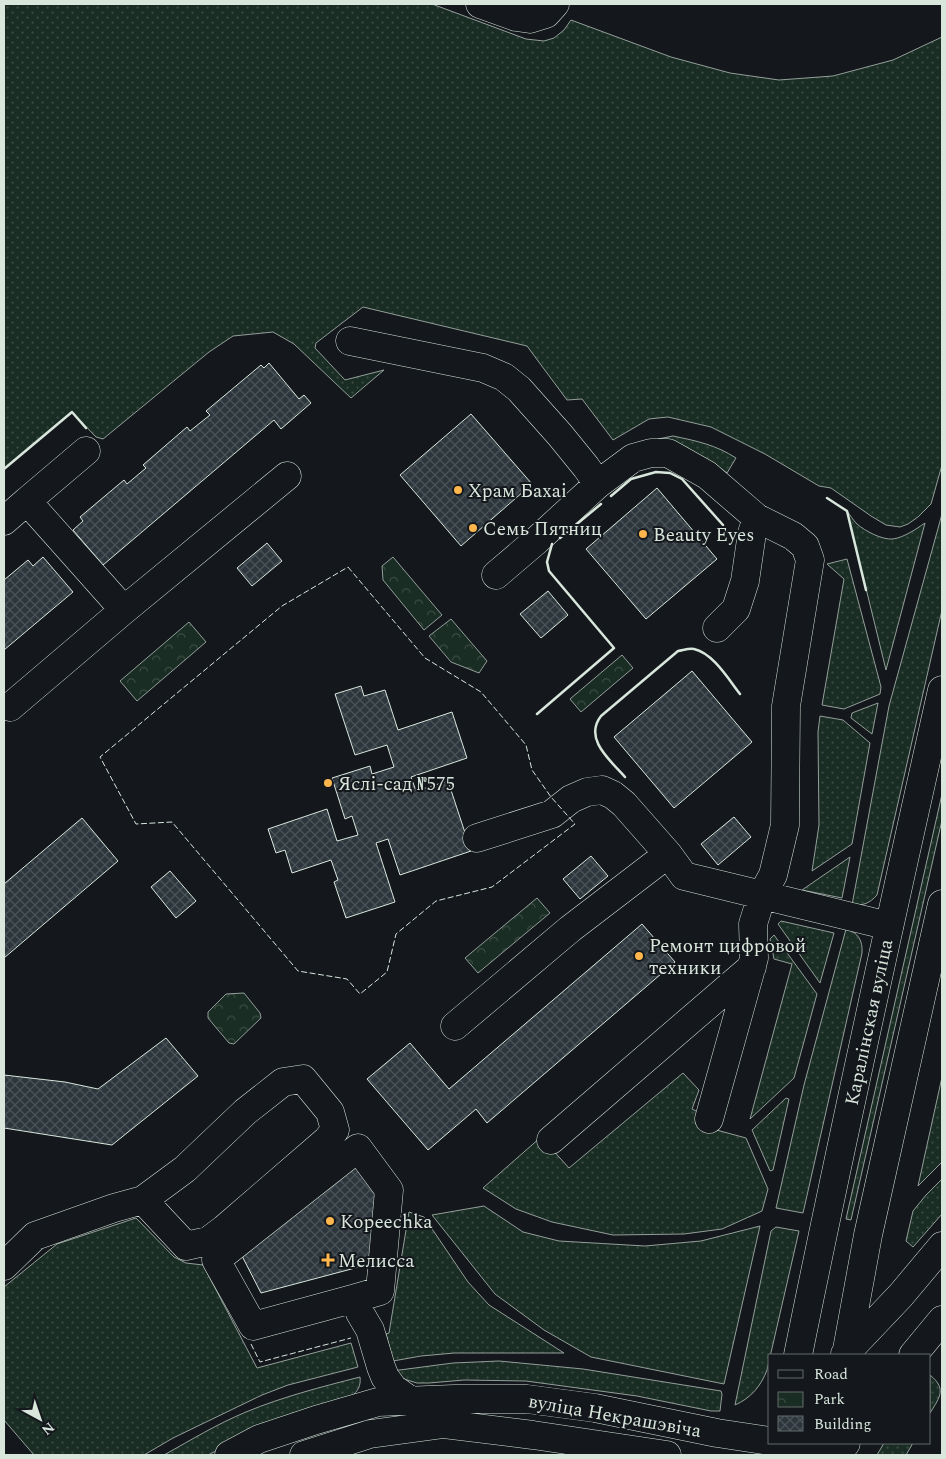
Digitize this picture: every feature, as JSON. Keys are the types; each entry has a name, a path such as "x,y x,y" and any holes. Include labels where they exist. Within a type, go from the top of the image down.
{"main road":[{"path":"480,4 530,20 546,14 556,4"},
{"path":"350,341 483,368 504,378 519,389 560,435 598,484"},
{"path":"4,522 86,451"},
{"path":"496,575 598,484 633,458 651,453 668,453 707,475 757,518 793,536 805,546 810,560 786,706 785,825 773,875 762,895 753,924 755,950 752,967 709,1119"},
{"path":"10,707 287,476"},
{"path":"27,501 124,610"},
{"path":"717,628 736,609 745,582 752,533 757,518"},
{"name":"Каралінская вуліца","path":"798,1354 831,1192 942,690"},
{"path":"477,838 552,814 572,799 587,792 602,790 613,795 624,804 668,854 684,876 889,926"},
{"path":"455,1026 570,929 668,854"},
{"path":"845,1354 860,1274 942,904"},
{"path":"551,1140 752,967"},
{"path":"4,1266 35,1236 114,1208 144,1200 185,1169 245,1112 283,1082 303,1080 330,1112 335,1130 328,1140 208,1241 186,1246 144,1200"},
{"path":"357,1408 367,1392 369,1382 359,1334 389,1190 358,1148 216,1260 253,1326 365,1301"},
{"path":"845,1354 901,1295 942,1246"},
{"path":"860,1274 868,1294 878,1299 890,1300 901,1295"},
{"path":"365,1301 370,1330 381,1367 393,1388 411,1401"},
{"path":"914,1354 942,1320"},
{"name":"вуліца Некрашэвіча","path":"229,1455 259,1439 378,1402 454,1399 527,1399 595,1408 718,1433 768,1441"},
{"name":"вуліца Некрашэвіча","path":"304,1455 370,1434 444,1424 667,1455"},
{"path":"785,1444 826,1455"},
{"path":"836,1455 845,1444"}],"green space":[{"path":"4,4 432,4 526,39 544,41 554,38 564,30 571,20 671,57 730,73 779,80 833,76 893,60 942,37 942,465 931,504 908,524 900,527 886,525 831,488 819,486 765,454 711,427 668,417 649,419 613,440 582,399 567,400 527,346 363,307 316,343 315,348 345,380 384,370 351,398 294,344 273,332 233,336 209,352 103,439 96,437 72,412 4,469"},
{"path":"673,436 714,447 736,458 727,473 706,459 657,441 658,439"},
{"path":"847,511 857,524 864,529 879,537 889,539 910,533 925,523 886,670"},
{"path":"942,514 942,610 877,895 866,903 852,905 889,706"},
{"path":"393,557 442,615 424,630 383,580 382,566"},
{"path":"847,559 881,687 880,694 844,709 822,705 844,579 827,564"},
{"path":"451,619 487,661 479,673 451,662 429,636"},
{"path":"189,622 206,642 137,701 120,681"},
{"path":"622,655 633,668 581,712 570,699"},
{"path":"878,703 872,734 851,718 852,713"},
{"path":"820,716 843,720 870,743 852,844 812,871 819,825 818,732"},
{"path":"942,794 942,820 851,1220 846,1219"},
{"path":"850,857 842,898 802,890"},
{"path":"537,898 550,913 478,973 465,958"},
{"path":"781,921 834,933 820,983 778,924"},
{"path":"846,929 854,932 859,938 862,945 862,953 803,1213 776,1208 804,1085"},
{"path":"774,935 817,994 794,1078 750,1119 792,964 774,959 770,939"},
{"path":"244,993 260,1013 261,1018 234,1044 229,1043 208,1018 208,1012 226,994"},
{"path":"683,1073 699,1090 692,1109 700,1113 698,1125 746,1138 768,1189 762,1211 722,1229 684,1234 613,1235 552,1222 516,1209 483,1188 541,1137 569,1168"},
{"path":"942,1077 942,1162 918,1186"},
{"path":"786,1098 789,1099 773,1170 770,1171 752,1130"},
{"path":"942,1179 942,1214 913,1247 906,1241 913,1211"},
{"path":"484,1206 523,1232 559,1241 645,1246 701,1241 760,1226 724,1384 591,1357 544,1330 495,1294 432,1215"},
{"path":"409,1212 424,1217 468,1282 489,1305 564,1353 454,1353 393,1361 386,1334 389,1333"},
{"path":"136,1218 174,1257 186,1263 203,1265 257,1368 351,1343 358,1367 288,1385 262,1395 173,1438 144,1455 34,1455 4,1420 4,1287 57,1244"},
{"path":"776,1227 799,1231 771,1354 768,1354 767,1370 755,1391 735,1405 771,1231"},
{"path":"499,1361 583,1369 721,1391 720,1411 711,1411 637,1396 526,1381 464,1380 417,1383 404,1379 392,1371 453,1363"},
{"path":"931,1376 940,1388 937,1402 931,1411"},
{"path":"360,1377 356,1393 351,1397 264,1427 208,1455 164,1455 214,1427 246,1412 288,1397"},
{"path":"883,1444 912,1444 906,1455 877,1455"}],"building":[{"path":"269,363 299,399 304,395 311,403 281,429 274,420 103,565 73,530 83,521 80,517 124,480 127,484 146,468 143,465 187,427 190,431 210,415 206,411 261,365 264,368"},
{"path":"471,414 532,484 461,546 400,475"},
{"path":"657,488 717,559 646,619 586,549"},
{"path":"267,543 282,561 252,586 237,568"},
{"path":"43,557 73,592 4,650 4,580 28,560 33,566"},
{"path":"548,591 568,615 541,638 520,614"},
{"path":"692,671 752,742 674,808 614,737"},
{"path":"361,686 364,696 385,690 398,730 452,712 467,758 411,777 416,791 448,781 471,851 400,875 388,839 376,843 395,902 346,918 334,882 338,880 331,860 292,873 285,850 276,853 268,829 327,809 337,841 358,835 352,816 345,819 332,778 370,766 372,774 394,767 387,745 355,755 335,694"},
{"path":"734,817 751,837 718,865 701,844"},
{"path":"82,818 118,861 4,958 4,884"},
{"path":"591,856 608,876 580,899 563,879"},
{"path":"170,871 196,901 176,918 151,887"},
{"path":"642,924 675,962 487,1123 476,1109 428,1150 367,1079 410,1043 449,1089"},
{"path":"166,1038 198,1076 112,1145 4,1128 4,1075 65,1082 98,1089"},
{"name":"Kopeechka","path":"359,1163 378,1188 374,1263 261,1293 241,1254"}],"fence":[{"path":"348,567 425,658 481,692 526,745 532,770 551,797 575,824 492,887 436,901 396,934 387,972 360,994 347,979 298,971 172,822 136,824 100,757 282,606 348,567"},
{"path":"251,1344 260,1362 351,1338"}],"wall":[{"path":"4,469 72,412 86,428"},
{"path":"611,496 631,479 656,472 670,473 682,479 723,525"},
{"path":"827,498 847,511 866,590"},
{"path":"560,538 601,504"},
{"path":"537,714 614,648 549,571 547,562 552,544"},
{"path":"625,777 601,749 595,733 596,725 601,716 678,651 694,649 708,656 740,694"}],"place":[{"name":"Храм Бахаі","path":"458,490"},
{"name":"Семь Пятниц","path":"473,528"},
{"name":"Beauty Eyes","path":"643,534"},
{"name":"Яслі-сад №575","path":"328,783"},
{"name":"Ремонт цифровой техники","path":"639,956"},
{"name":"Kopeechka","path":"330,1221"},
{"name":"Мелисса","path":"328,1260"}]}
